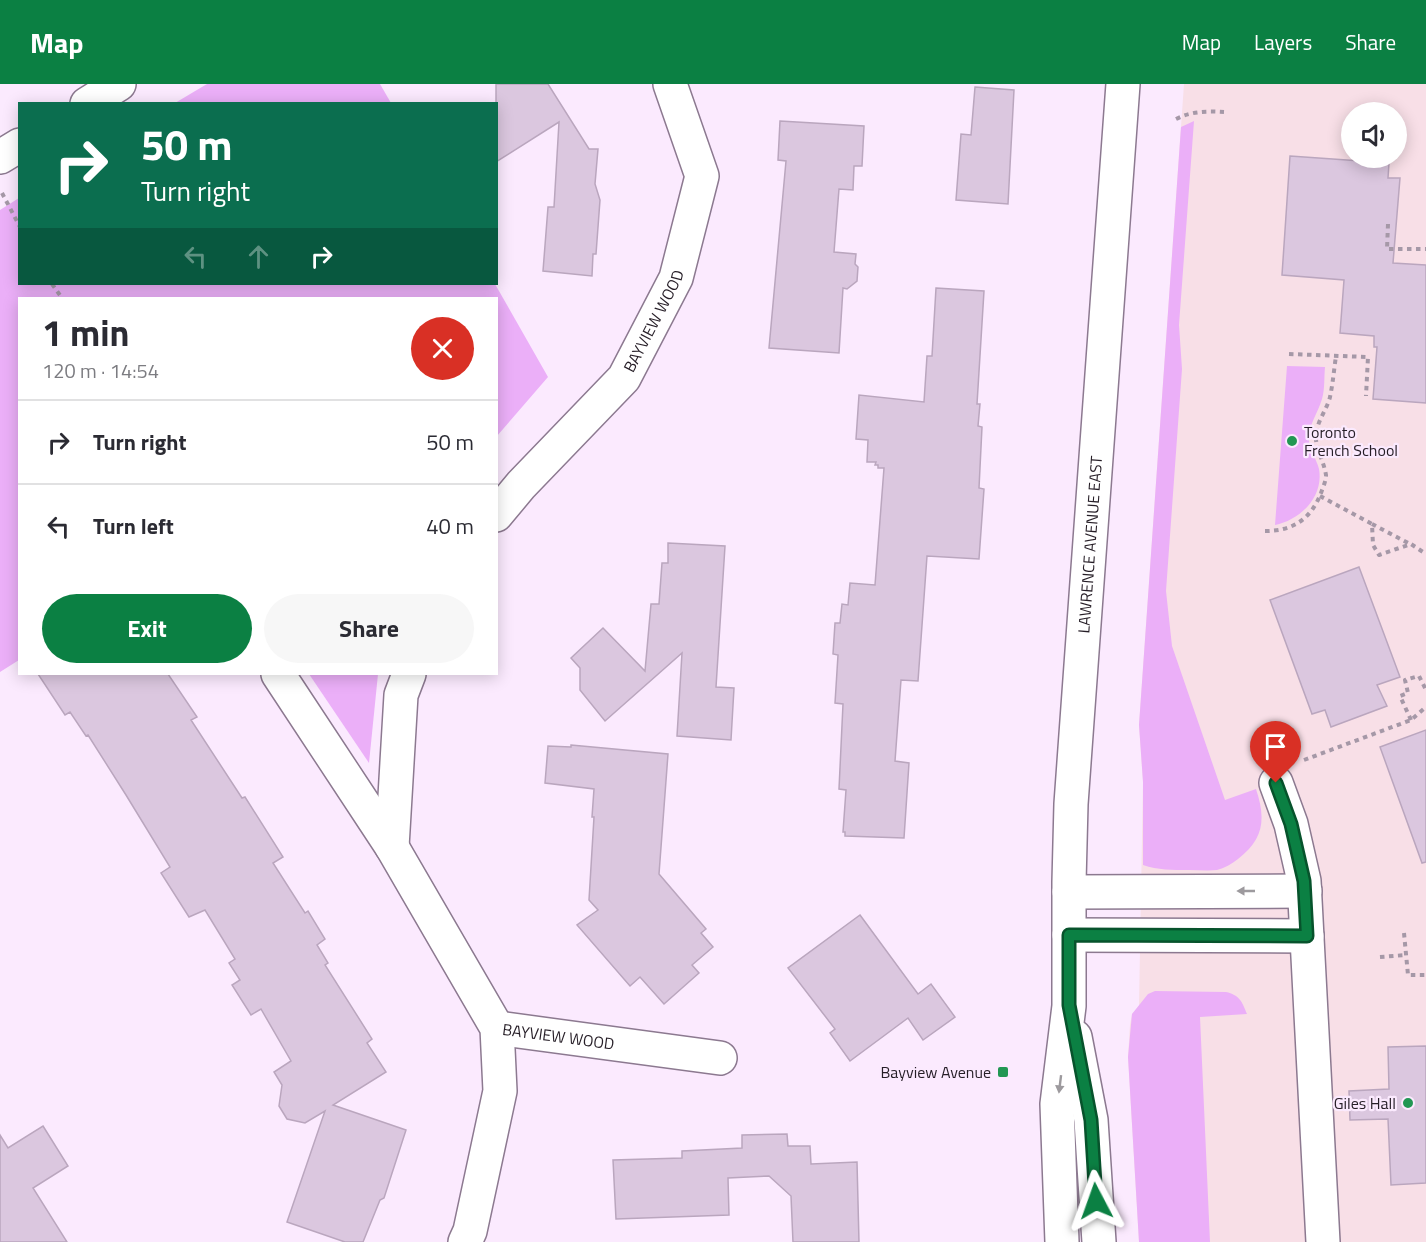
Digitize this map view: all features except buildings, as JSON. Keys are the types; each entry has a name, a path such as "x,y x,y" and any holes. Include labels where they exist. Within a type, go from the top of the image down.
{"street":[{"path":"90,102 119,84"},
{"name":"BAYVIEW WOOD","path":"498,513 521,485 624,378 676,278 702,177 670,84"},
{"name":"LAWRENCE AVENUE EAST","path":"1062,1242 1058,1104 1069,1005 1072,793 1123,84"},
{"path":"0,157 18,146"},
{"name":"BAYVIEW WOOD","path":"279,675 392,847 497,1028 720,1058"},
{"path":"392,847 401,695 409,675"},
{"path":"1276,783 1291,824 1304,881 1323,1242"},
{"path":"1069,892 1305,891"},
{"path":"1069,935 1307,936"},
{"name":"LAWRENCE AVENUE EAST","path":"1069,1005 1091,1120 1099,1242"},
{"path":"465,1242 470,1231 500,1091 497,1028"}],"path":[{"path":"1176,119 1188,113 1224,112"},
{"path":"0,190 18,223"},
{"path":"1388,225 1387,249 1426,249"},
{"path":"1289,354 1368,357 1366,396"},
{"path":"1265,531 1281,531 1295,525 1311,513 1320,496 1326,479 1323,459 1316,440 1318,428 1330,398 1336,356"},
{"path":"1320,496 1426,554"},
{"path":"1372,524 1372,545 1379,555 1411,544"},
{"path":"1411,720 1400,696 1408,693 1405,680 1419,676 1426,690"},
{"path":"1305,760 1411,720 1426,707"},
{"path":"1404,933 1408,975 1426,975"},
{"path":"1380,957 1406,955"}],"shaded area":[{"path":"207,84 380,84 390,102 177,102"},
{"name":"Toronto French School","path":"1184,84 1426,84 1426,1242 1139,1242 1128,1057 1132,1014 1139,1006 1143,782 1139,725"},
{"path":"1194,121 1179,325 1182,369 1166,591 1172,646 1225,800 1256,789 1262,819 1258,836 1247,851 1236,861 1217,870 1165,869 1143,865 1143,782 1139,725 1181,127"},
{"path":"18,199 18,285 496,285 548,377 498,435 498,297 18,297 18,661 0,672 0,210"},
{"path":"1287,366 1325,367 1323,395 1310,428 1309,438 1320,479 1314,498 1308,506 1293,518 1275,525"},
{"path":"310,675 378,675 369,763"},
{"path":"1155,991 1226,992 1240,999 1247,1014 1200,1017 1210,1242 1139,1242 1128,1057 1132,1014 1148,994"}],"place":[{"name":"Toronto French School","path":"1292,441"},
{"name":"Bayview Avenue","path":"1003,1072"},
{"name":"Giles Hall","path":"1408,1103"}],"route":[{"path":"1096,1201 1091,1120 1069,1005 1069,935 1307,936 1304,881 1291,824 1276,783"}]}
